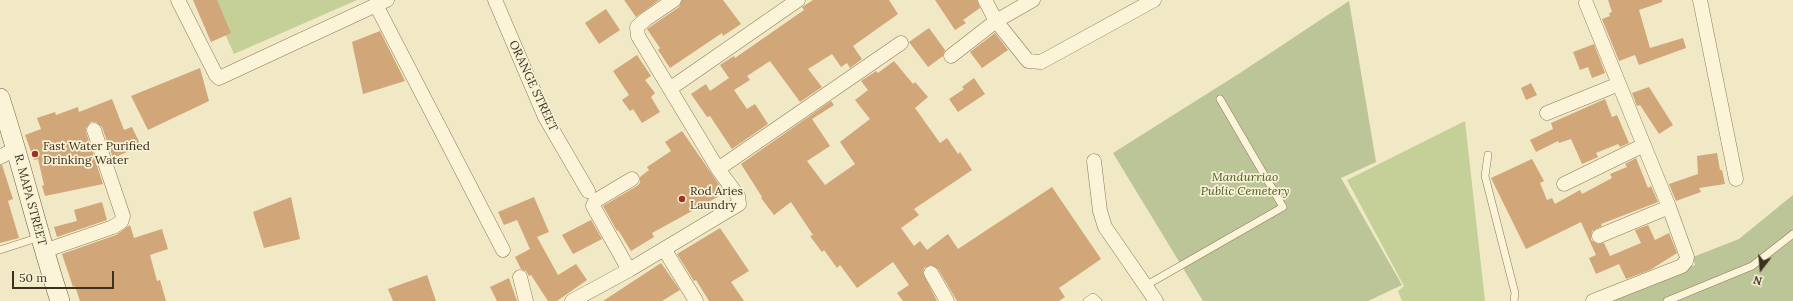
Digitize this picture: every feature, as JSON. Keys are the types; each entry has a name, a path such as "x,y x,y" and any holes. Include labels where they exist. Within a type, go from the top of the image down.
{"main road":[{"name":"R. MAPA STREET","path":"0,98 60,301"}],"street":[{"path":"178,0 216,75 219,78 382,2 503,250"},
{"name":"ORANGE STREET","path":"495,0 545,117 588,191"},
{"path":"572,301 629,270 739,204 738,196 718,168 671,88 638,36 637,27 674,0"},
{"path":"671,88 798,0"},
{"path":"985,0 996,21 1028,61 1034,63 1041,62 1154,0"},
{"path":"951,56 996,21 1033,0"},
{"path":"1700,0 1736,179"},
{"path":"1586,3 1669,207 1687,257 1685,264 1593,301"},
{"path":"718,168 901,43"},
{"path":"1547,113 1619,84"},
{"path":"42,244 113,227 121,222 123,216 94,130"},
{"path":"1564,184 1644,145"},
{"path":"0,157 16,148"},
{"path":"1094,161 1100,211 1104,227 1156,301"},
{"path":"629,270 593,206 595,201 632,178"},
{"path":"1599,236 1669,207"},
{"path":"664,249 696,301"},
{"path":"931,274 947,301"},
{"path":"520,277 526,301"}],"lane":[{"path":"1145,286 1283,207 1220,99"},
{"path":"1488,155 1485,176 1515,293 1514,301"},
{"path":"1667,301 1752,266 1793,234"},
{"path":"0,250 42,244"},
{"path":"1087,301 1092,297 1098,301"}],"green space":[{"path":"210,0 357,0 234,54"},
{"name":"Mandurriao Public Cemetery","path":"1349,1 1376,162 1341,178 1402,285 1368,301 1203,301 1113,153 1240,73"},
{"path":"1465,121 1485,301 1402,301 1398,291 1404,286 1347,180"},
{"path":"1793,195 1793,301 1606,301 1695,265 1693,257 1739,239"}],"building":[{"path":"193,0 217,0 231,33 211,42"},
{"path":"624,0 659,0 636,17"},
{"path":"682,0 723,0 741,24 723,36 722,33 670,68 658,50 660,48 647,29 679,7"},
{"path":"813,0 889,0 898,14 853,46 862,59 850,68 847,63 841,67 832,54 808,69 822,87 800,102 770,61 747,76 750,80 734,90 747,109 755,104 768,124 732,149 710,116 707,117 691,94 706,84 710,91 729,78 720,65 734,56 735,58 804,10 802,7"},
{"path":"935,0 977,0 980,8 963,20 966,23 955,30"},
{"path":"1608,0 1662,0 1662,2 1639,10 1650,48 1683,38 1686,48 1639,65 1635,55 1619,61 1602,19 1610,16 1609,13 1612,12"},
{"path":"606,9 620,30 599,44 585,23"},
{"path":"929,28 945,50 943,56 928,67 909,42"},
{"path":"380,31 405,81 363,94 352,42"},
{"path":"995,33 1008,50 982,68 970,52"},
{"path":"1594,44 1605,73 1592,78 1588,67 1580,70 1573,52"},
{"path":"637,55 651,76 645,80 655,93 651,97 660,112 642,123 633,109 630,111 622,100 629,95 613,71"},
{"path":"894,61 913,84 915,82 928,97 915,108 940,143 947,138 958,154 960,152 972,170 914,209 919,215 901,228 914,246 920,241 927,250 948,234 958,249 1052,187 1101,259 1059,288 1065,297 1059,301 957,301 938,269 931,265 924,268 923,273 937,301 903,301 897,293 909,285 893,262 857,288 840,265 837,268 824,250 822,252 810,236 813,235 791,202 774,215 761,198 762,197 741,164 831,101 834,105 812,119 830,146 807,161 825,185 855,164 840,142 870,119 855,100 868,90 861,81 876,71 878,73"},
{"path":"200,68 209,101 148,130 131,96"},
{"path":"974,78 985,94 958,112 949,99 964,89 962,87"},
{"path":"1531,83 1537,95 1526,100 1521,88"},
{"path":"1649,87 1673,125 1659,134 1640,105 1637,106 1632,93"},
{"path":"112,99 124,130 132,127 141,146 113,158 102,127 96,122 91,122 86,128 86,132 103,184 45,196 38,159 34,160 25,135 41,129 37,118 55,112 56,115 78,107 79,112"},
{"path":"1605,99 1612,117 1617,115 1629,143 1620,147 1618,144 1596,153 1598,157 1582,164 1571,139 1559,143 1558,141 1536,152 1530,140 1553,129 1551,123"},
{"path":"682,131 725,193 652,233 654,237 631,251 618,230 617,231 603,206 637,186 640,183 640,177 649,170 647,167 671,151 665,142"},
{"path":"1717,153 1720,170 1722,170 1725,184 1699,188 1701,192 1676,201 1669,184 1698,174 1697,156"},
{"path":"1636,158 1648,188 1651,186 1658,202 1601,224 1602,226 1592,231 1591,240 1598,244 1604,243 1610,256 1641,243 1635,230 1648,225 1655,240 1669,233 1677,253 1650,270 1626,279 1619,264 1596,274 1589,258 1596,255 1581,222 1526,249 1491,178 1532,159 1544,181 1540,183 1547,200 1552,198 1555,204 1580,190 1582,194 1612,178 1610,174 1627,167 1625,164"},
{"path":"0,165 2,165 13,199 8,201 19,238 0,243"},
{"path":"291,197 300,239 264,248 253,212"},
{"path":"534,197 549,232 537,237 558,275 576,264 587,280 557,301 548,301 531,275 529,276 526,271 521,269 515,257 530,249 517,220 504,225 498,212"},
{"path":"102,202 107,220 57,237 54,227 77,221 74,210"},
{"path":"591,220 602,239 573,254 562,235"},
{"path":"130,225 134,238 162,229 168,249 150,255 157,281 160,280 166,301 80,301 75,286 73,287 62,254 116,235"},
{"path":"720,228 749,271 731,282 744,301 709,301 677,254"},
{"path":"661,263 680,290 662,301 603,301"},
{"path":"427,275 436,301 393,301 388,289"},
{"path":"509,278 517,301 497,301 490,287"}],"place":[{"name":"Fast Water Purified Drinking Water","path":"35,154"},
{"name":"Rod Aries Laundry","path":"682,199"}]}
